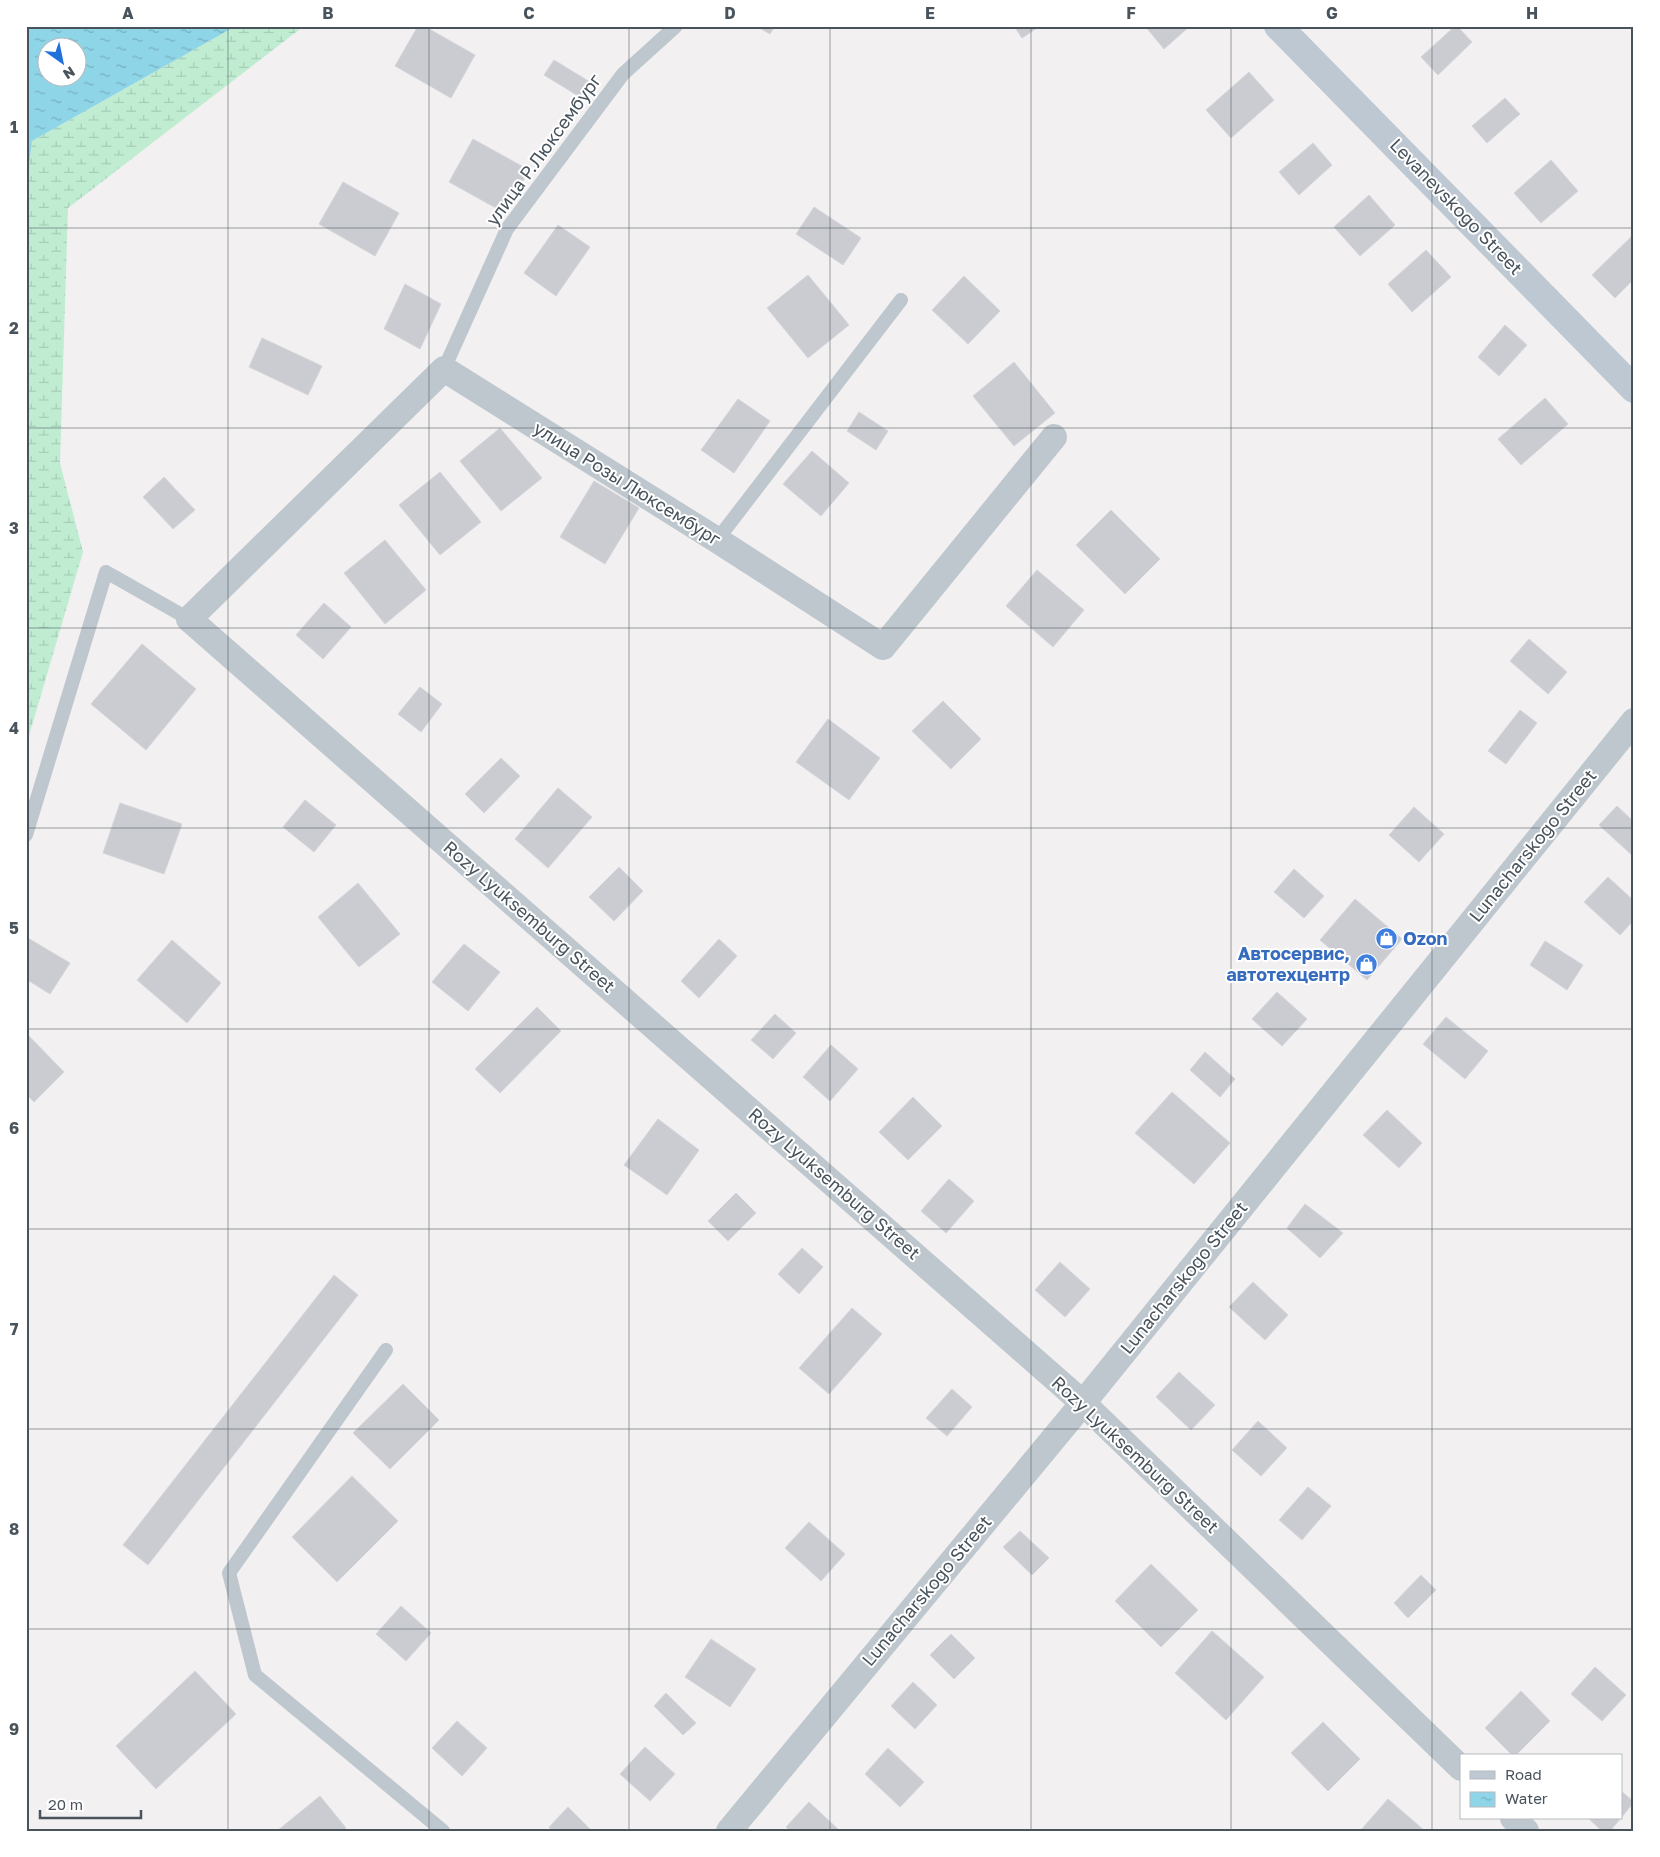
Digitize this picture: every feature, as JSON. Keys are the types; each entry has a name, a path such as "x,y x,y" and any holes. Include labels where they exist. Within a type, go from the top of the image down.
{"street":[{"name":"Levanevskogo Street","path":"1278,26 1634,389"},
{"name":"улица Розы Люксембург","path":"444,369 883,647 1054,437"},
{"path":"189,619 444,369"},
{"name":"Rozy Lyuksemburg Street","path":"189,619 1083,1403 1460,1767"},
{"name":"Lunacharskogo Street","path":"728,1831 1083,1403 1634,721"},
{"path":"1515,1820 1526,1831"}],"lane":[{"name":"улица Р.Люксембург","path":"444,369 507,229 623,74 676,26"},
{"path":"716,540 902,300"},
{"path":"26,835 106,572 189,619"},
{"path":"386,1350 229,1573 255,1675 443,1831"}],"green space":[{"path":"236,26 304,26 68,208 60,463 83,552 26,746 26,192 32,141"}],"water":[{"path":"26,26 236,26 32,141 26,192"}],"building":[{"path":"418,26 424,26 475,55 451,98 395,66"},
{"path":"756,26 775,26 770,34"},
{"path":"1014,26 1040,26 1022,38"},
{"path":"1145,26 1190,26 1164,49"},
{"path":"1455,26 1472,42 1438,75 1421,57"},
{"path":"554,60 590,82 580,97 544,75"},
{"path":"1249,72 1274,100 1231,138 1206,110"},
{"path":"1505,98 1520,114 1487,143 1472,126"},
{"path":"473,139 529,170 505,213 449,182"},
{"path":"1313,143 1332,165 1299,195 1279,172"},
{"path":"1551,160 1578,191 1541,223 1514,193"},
{"path":"343,182 399,213 375,256 319,224"},
{"path":"1369,195 1395,225 1360,256 1334,227"},
{"path":"814,207 861,238 843,265 796,234"},
{"path":"558,225 590,247 556,296 524,273"},
{"path":"1634,234 1634,279 1615,298 1592,275"},
{"path":"1426,250 1451,277 1412,312 1388,284"},
{"path":"808,275 849,325 808,358 767,308"},
{"path":"964,276 1000,311 968,344 932,310"},
{"path":"405,284 441,304 420,349 384,329"},
{"path":"1505,325 1527,345 1499,376 1478,357"},
{"path":"262,338 322,366 308,395 249,367"},
{"path":"1014,362 1055,413 1014,446 973,396"},
{"path":"1545,398 1568,424 1521,465 1498,439"},
{"path":"738,399 770,421 734,473 701,450"},
{"path":"859,412 888,431 876,450 847,431"},
{"path":"500,428 542,478 501,511 460,461"},
{"path":"812,451 849,483 821,516 783,484"},
{"path":"440,472 481,522 440,555 399,505"},
{"path":"164,477 195,510 173,529 143,497"},
{"path":"594,481 639,508 605,564 560,537"},
{"path":"1111,510 1160,559 1125,594 1076,545"},
{"path":"385,540 426,590 385,624 344,573"},
{"path":"1037,570 1084,610 1053,647 1006,606"},
{"path":"324,603 351,627 323,659 296,635"},
{"path":"1529,639 1567,672 1548,694 1510,661"},
{"path":"142,644 196,689 146,750 91,704"},
{"path":"420,687 442,704 421,732 398,714"},
{"path":"943,701 981,739 951,769 912,731"},
{"path":"1520,710 1537,723 1506,764 1488,751"},
{"path":"828,719 880,758 849,800 796,762"},
{"path":"501,758 520,776 484,813 465,794"},
{"path":"558,788 592,817 548,868 515,839"},
{"path":"305,800 336,825 314,852 283,827"},
{"path":"120,803 182,824 164,874 103,853"},
{"path":"1617,806 1634,822 1634,857 1599,825"},
{"path":"1414,807 1444,834 1419,862 1389,835"},
{"path":"619,867 643,891 614,921 589,897"},
{"path":"1294,869 1324,896 1304,918 1274,892"},
{"path":"1608,877 1634,901 1634,920 1620,935 1584,902"},
{"path":"358,883 400,934 359,967 318,917"},
{"path":"1355,899 1402,939 1367,980 1320,940"},
{"path":"26,937 70,963 50,994 26,979"},
{"path":"719,939 737,956 699,998 681,981"},
{"path":"172,940 221,983 187,1023 137,980"},
{"path":"1545,941 1583,965 1567,990 1530,965"},
{"path":"464,944 500,972 468,1011 432,982"},
{"path":"1277,992 1307,1019 1282,1046 1252,1019"},
{"path":"537,1007 561,1031 500,1093 475,1069"},
{"path":"775,1014 796,1033 773,1059 751,1040"},
{"path":"1446,1017 1488,1051 1465,1079 1423,1044"},
{"path":"26,1033 64,1072 34,1102 26,1094"},
{"path":"831,1045 858,1069 830,1101 803,1077"},
{"path":"1205,1052 1235,1079 1220,1097 1190,1070"},
{"path":"1172,1092 1230,1143 1194,1184 1135,1133"},
{"path":"913,1097 942,1126 908,1160 879,1132"},
{"path":"1387,1110 1422,1143 1399,1168 1363,1135"},
{"path":"658,1119 699,1150 667,1195 624,1165"},
{"path":"949,1179 974,1201 946,1233 921,1211"},
{"path":"736,1193 756,1213 728,1241 708,1221"},
{"path":"1305,1204 1343,1233 1320,1258 1287,1228"},
{"path":"802,1248 823,1267 799,1294 778,1274"},
{"path":"1060,1262 1090,1289 1065,1317 1035,1290"},
{"path":"334,1275 358,1295 148,1565 123,1545"},
{"path":"1253,1282 1288,1315 1265,1340 1229,1307"},
{"path":"852,1308 882,1334 829,1394 799,1368"},
{"path":"1179,1372 1215,1405 1191,1430 1156,1397"},
{"path":"403,1384 439,1420 390,1469 353,1433"},
{"path":"952,1389 972,1407 947,1436 926,1418"},
{"path":"1258,1421 1287,1448 1261,1476 1232,1450"},
{"path":"352,1476 398,1521 337,1582 292,1537"},
{"path":"1308,1487 1331,1506 1302,1540 1279,1520"},
{"path":"809,1522 845,1554 821,1581 785,1548"},
{"path":"1020,1531 1049,1558 1032,1575 1003,1547"},
{"path":"1151,1564 1198,1610 1161,1647 1115,1601"},
{"path":"1421,1575 1436,1590 1408,1618 1394,1603"},
{"path":"401,1606 431,1633 406,1661 376,1634"},
{"path":"1212,1631 1264,1677 1226,1720 1175,1673"},
{"path":"951,1634 975,1658 954,1679 930,1655"},
{"path":"711,1639 756,1669 730,1707 685,1677"},
{"path":"1595,1667 1626,1695 1602,1721 1571,1694"},
{"path":"195,1671 236,1714 156,1789 116,1746"},
{"path":"913,1682 937,1705 915,1729 891,1706"},
{"path":"1521,1691 1550,1721 1517,1754 1511,1754 1485,1728"},
{"path":"666,1693 696,1723 683,1735 654,1706"},
{"path":"457,1721 487,1748 462,1776 432,1748"},
{"path":"1323,1722 1360,1759 1328,1791 1291,1753"},
{"path":"645,1747 675,1774 650,1801 620,1774"},
{"path":"888,1748 924,1782 900,1807 865,1774"},
{"path":"1622,1792 1634,1802 1622,1817"},
{"path":"320,1796 346,1828 343,1831 277,1831"},
{"path":"1388,1799 1425,1831 1360,1831"},
{"path":"809,1802 840,1831 790,1831 786,1827"},
{"path":"568,1807 592,1831 552,1831 549,1827"},
{"path":"1590,1820 1619,1820 1610,1831 1602,1831"}],"place":[{"name":"Ozon","path":"1387,939"},
{"name":"Автосервис, автотехцентр","path":"1366,964"}]}
